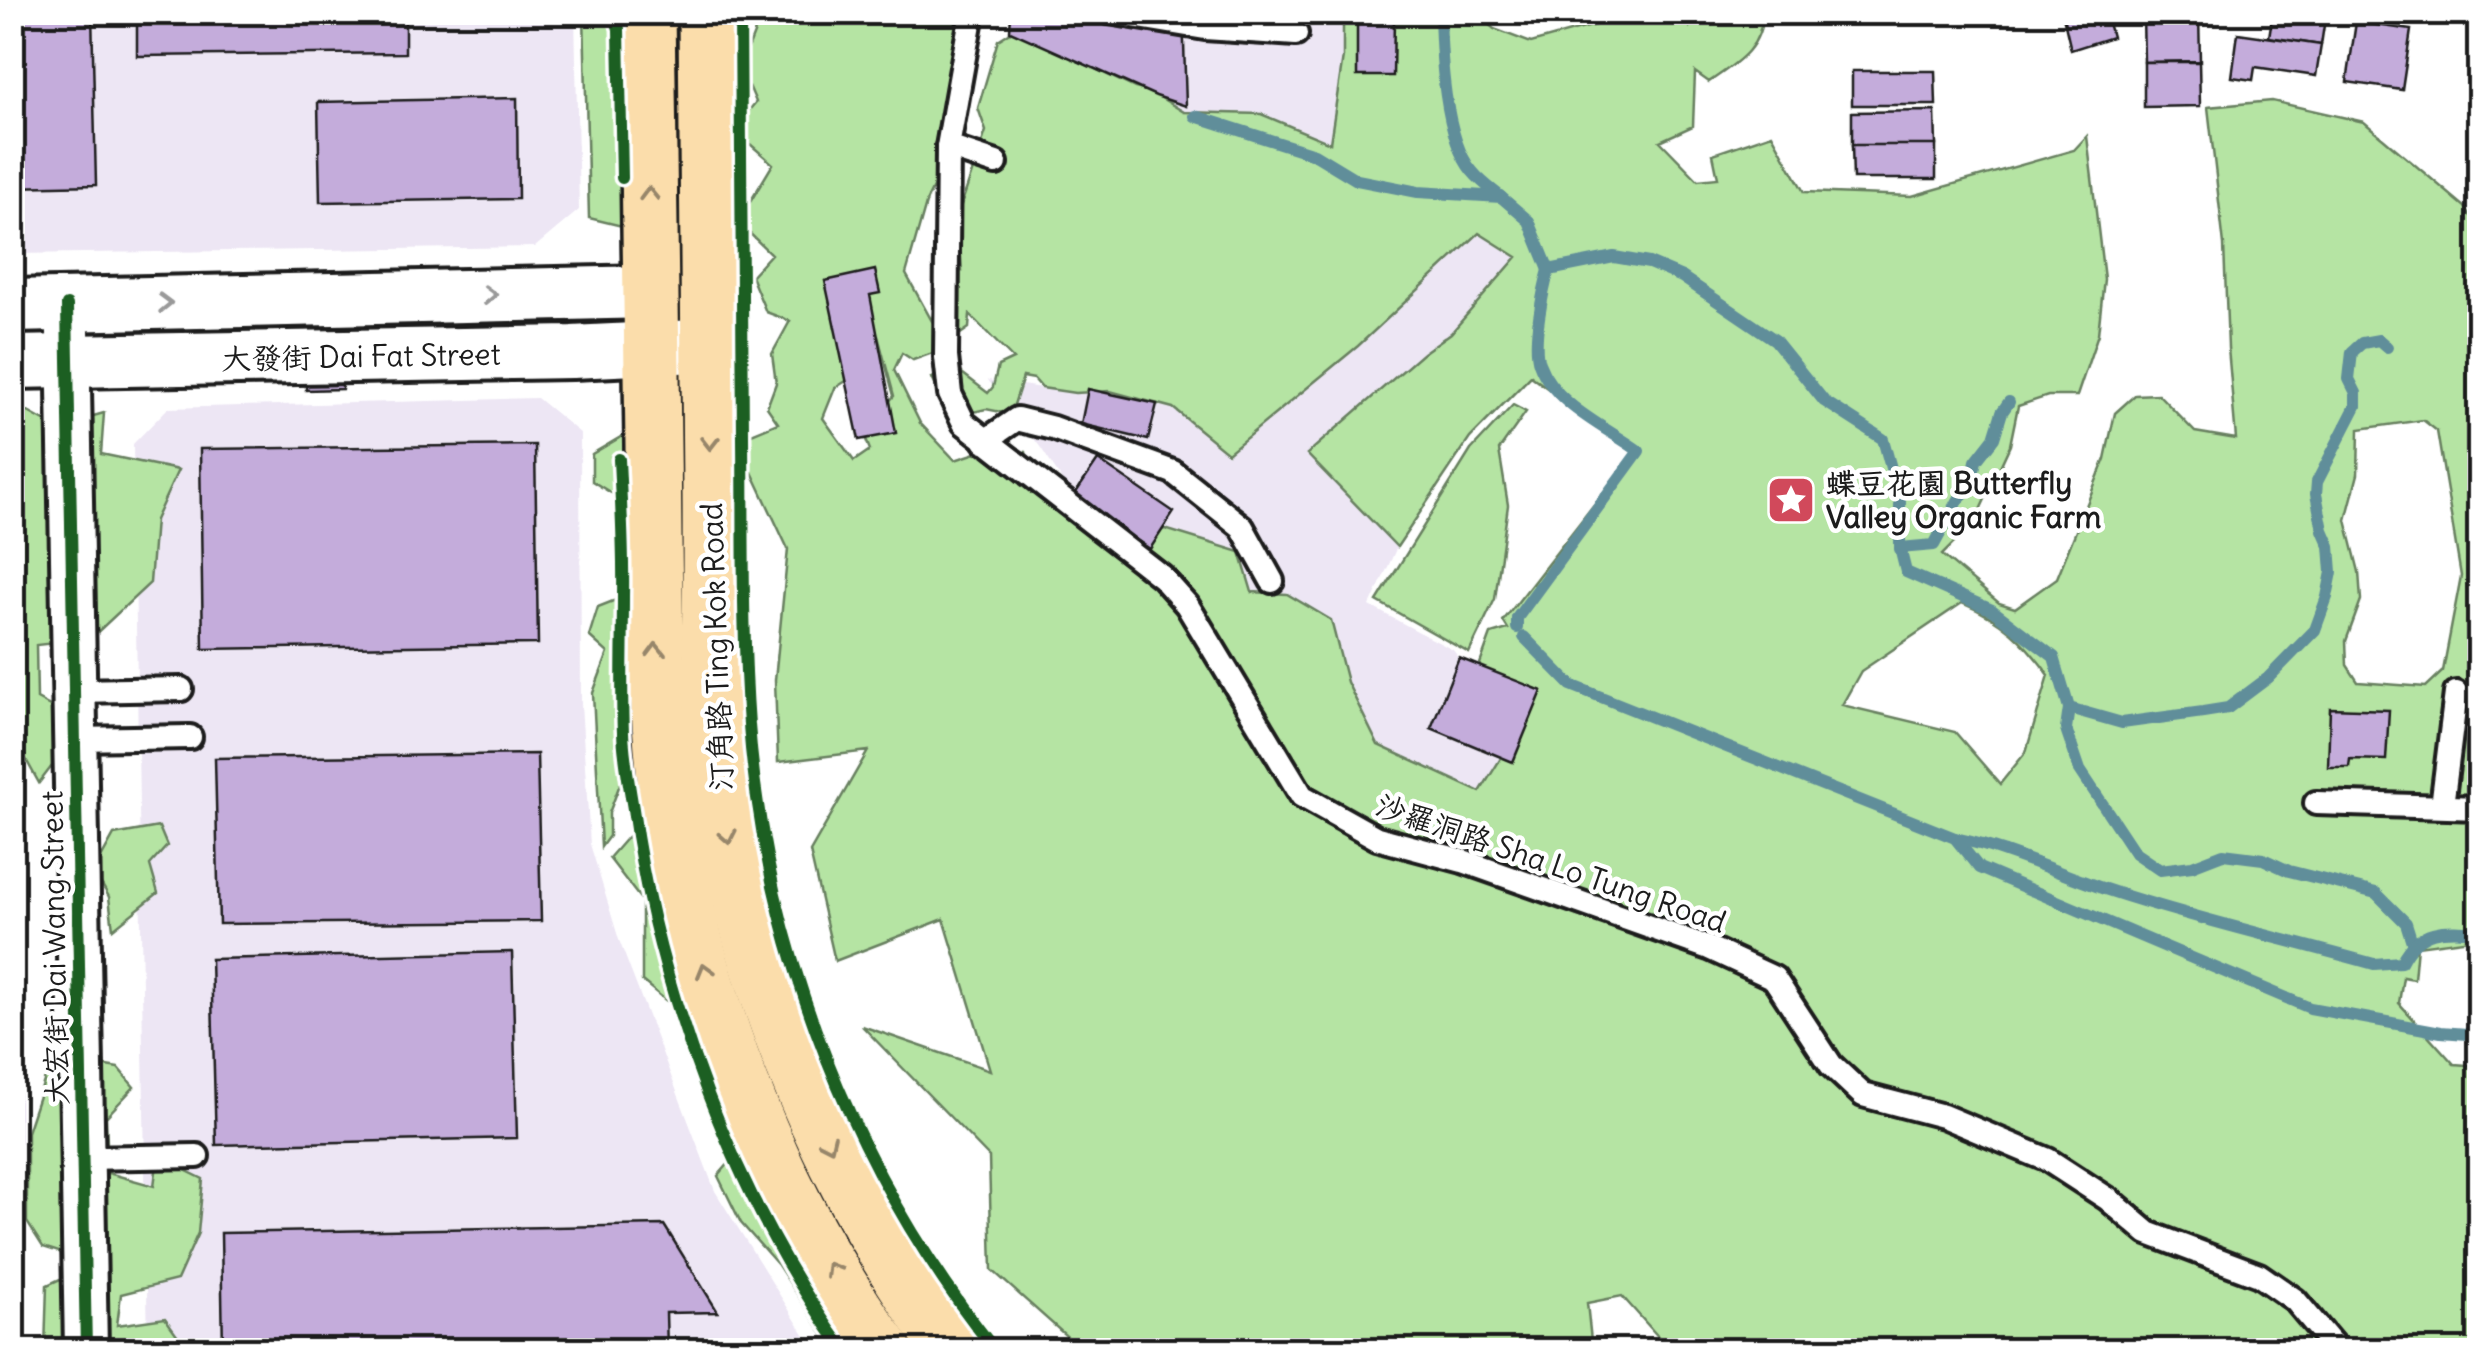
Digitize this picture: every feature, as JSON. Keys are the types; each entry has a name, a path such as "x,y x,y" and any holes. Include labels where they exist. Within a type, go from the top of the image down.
{"main road":[{"name":"汀角路 Ting Kok Road","path":"647,12 680,291 709,345 711,656 716,750 722,809 747,926 786,1046 842,1174 884,1250 951,1350"},
{"name":"汀角路 Ting Kok Road","path":"706,12 680,291 652,350 656,668 670,816 688,912 731,1054 794,1201 830,1267 884,1350"}],"street":[{"name":"大發街 Dai Fat Street","path":"12,306 680,291"},
{"name":"大宏街 Dai Wang Street","path":"68,305 86,1350"},
{"name":"大發街 Dai Fat Street","path":"12,362 652,350 709,345"}],"lane":[{"name":"沙羅洞路 Sha Lo Tung Road","path":"972,12 948,147 946,357 950,394 964,424 1175,591 1302,796 1377,838 1480,867 1709,948 1774,978 1831,1065 1862,1095 1943,1116 2048,1160 2108,1199 2148,1233 2258,1275 2295,1300 2337,1350"},
{"path":"1109,12 1204,28 1296,34"},
{"path":"948,147 996,163"},
{"path":"986,441 1017,419 1053,428 1173,472 1242,527 1272,582"},
{"path":"76,690 180,690"},
{"path":"2442,806 2456,693"},
{"path":"76,739 190,737"},
{"path":"2316,803 2480,808"},
{"path":"83,1158 197,1156"}],"shaded area":[{"path":"12,13 575,13 579,210 535,247 13,254"},
{"path":"1010,13 1343,13 1343,57 1331,143 1261,114 1184,112 1010,31"},
{"path":"1478,233 1517,257 1451,333 1307,454 1397,547 1370,606 1453,650 1459,658 1542,691 1513,762 1480,792 1378,745 1347,681 1279,613 1208,551 1073,497 988,380 1075,393 1088,389 1173,408 1228,453 1358,346"},
{"path":"537,398 580,433 581,704 590,844 619,940 715,1191 814,1350 148,1350 133,444 168,408"},
{"path":"12,682 17,830 23,1350 12,1350"}],"green space":[{"path":"584,13 681,13 688,23 674,56 672,125 697,142 670,167 666,219 622,226 589,218"},
{"path":"762,13 982,13 963,124 927,200 906,274 932,321 940,263 962,271 958,214 986,131 978,108 998,40 1014,30 1135,88 1150,91 1184,112 1261,114 1330,143 1343,57 1343,13 1476,13 1494,29 1531,43 1638,13 1688,13 1690,25 1695,13 1763,13 1758,36 1738,61 1709,82 1695,72 1693,126 1660,141 1698,180 1718,178 1713,154 1772,134 1804,192 1912,196 2074,150 2087,136 2104,279 2098,334 2077,396 2048,396 2018,406 2010,445 1974,523 1942,555 1999,603 2015,608 2057,578 2105,459 2115,413 2135,395 2158,394 2195,432 2236,439 2224,245 2208,107 2272,101 2364,122 2465,207 2479,228 2479,938 2417,946 2414,979 2403,977 2399,1003 2454,1064 2479,1066 2479,1350 1670,1350 1622,1296 1587,1303 1592,1350 1082,1350 992,1270 989,1157 862,1026 990,1070 944,919 835,961 810,852 868,751 778,762 775,680 788,549 737,440 778,423 767,407 776,383 772,354 790,321 766,312 751,276 771,254 738,222 773,164 733,129 756,102 741,67","holes":["1479,233 1517,257 1451,333 1307,454 1397,547 1470,438 1531,376 1634,453 1503,621 1508,629 1491,634 1473,683 1514,737 1480,792 1378,745 1347,682 1331,620 1287,594 1252,592 1240,552 1165,529 1122,540 1104,501 1067,502 1028,467 1026,452 988,449 955,460 920,423 894,370 902,353 913,360 933,353 969,328 970,315 1013,359 998,366 988,393 954,367 932,378 943,401 965,414 986,409 1011,414 1023,377 1034,379 1042,388 1075,393 1110,391 1173,408 1228,453 1358,346","873,333 878,336 894,396 863,432 870,450 854,461 823,418 835,388 865,369","2423,420 2437,431 2461,576 2443,671 2426,687 2358,682 2347,665 2346,641 2361,600 2359,572 2346,520 2358,474 2359,429","1962,603 2011,632 2049,675 2026,752 2000,784 1955,732 1842,705 1861,671"]},
{"path":"12,403 55,427 104,413 101,454 178,470 155,520 150,583 90,639 36,645 37,699 63,713 68,745 39,783 13,736"},
{"path":"1513,405 1526,412 1499,450 1508,505 1495,599 1469,653 1377,601 1471,450"},
{"path":"626,434 681,456 664,471 637,509 592,481 592,454"},
{"path":"641,590 628,714 635,738 697,1005 669,1003 642,981 642,901 609,858 643,819 646,788 623,776 609,813 609,836 601,847 593,693 608,653 589,636 598,607"},
{"path":"159,827 167,846 150,865 158,893 113,929 109,897 94,871 114,835"},
{"path":"52,1057 118,1068 134,1087 106,1117 108,1173 154,1186 158,1157 203,1179 198,1233 177,1280 121,1294 117,1325 165,1318 188,1350 45,1350 47,1285 71,1274 75,1257 43,1247 27,1222 27,1132"},
{"path":"799,1140 823,1200 828,1244 903,1350 830,1350 778,1265 741,1223 718,1176 744,1146"}],"building":[{"path":"12,12 92,12 96,185 12,187"},
{"path":"137,12 405,12 405,53 137,56"},
{"path":"1011,12 1183,12 1186,106 1010,31"},
{"path":"2062,12 2105,12 2112,37 2071,50"},
{"path":"2273,12 2326,12 2321,45 2269,37"},
{"path":"2199,14 2200,61 2144,62 2143,15"},
{"path":"1357,16 1394,18 1393,76 1357,76"},
{"path":"2356,22 2411,30 2402,90 2347,82"},
{"path":"2238,33 2321,45 2316,76 2255,67 2253,80 2232,77"},
{"path":"2144,62 2199,62 2200,106 2144,107"},
{"path":"1852,71 1935,71 1936,105 1852,105"},
{"path":"517,98 518,199 320,202 318,102"},
{"path":"1935,111 1936,145 1852,146 1852,112"},
{"path":"1852,145 1936,145 1936,179 1853,179"},
{"path":"875,270 880,293 870,295 896,433 859,440 825,281"},
{"path":"342,377 342,389 306,390 306,378"},
{"path":"1088,389 1157,404 1148,440 1081,424"},
{"path":"535,445 538,644 203,649 200,449"},
{"path":"1098,460 1174,512 1150,549 1073,497"},
{"path":"1459,658 1542,691 1513,762 1431,728"},
{"path":"2330,708 2389,710 2386,760 2350,759 2349,767 2328,767"},
{"path":"537,754 541,921 219,924 215,758"},
{"path":"512,952 517,1138 216,1145 211,959"},
{"path":"664,1225 718,1312 666,1313 667,1350 223,1350 221,1233"}],"waterway":[{"path":"1440,12 1446,95 1455,138 1472,171 1501,197"},
{"path":"1195,116 1314,154 1357,180 1418,192 1501,197 1529,221 1549,270 1614,257 1649,263 1682,277 1775,340 1824,401 1883,439 1900,501 1900,548 1906,572 1992,610 2054,657 2069,708 2066,729 2080,770 2135,853 2160,870 2192,866 2223,854 2263,859 2289,871 2376,893 2406,923 2412,942"},
{"path":"1517,628 1517,618 1639,451 1569,403 1546,378 1539,363 1537,343 1549,270"},
{"path":"2069,708 2122,723 2228,708 2268,678 2315,630 2332,572 2317,482 2356,406 2356,393 2349,379 2352,352 2362,343 2379,340 2387,347"},
{"path":"1900,548 1934,545 1959,499 1970,488 1976,461 1994,438 2009,402"},
{"path":"1524,637 1571,685 1955,838 1979,868 2310,1008 2441,1032 2480,1035"},
{"path":"1955,838 2207,920 2374,964 2401,962 2416,942 2433,933 2480,932"}],"cycle path":[{"path":"614,12 619,29 622,178"},
{"path":"740,12 744,617 749,725 775,893 797,975 860,1134 899,1210 995,1350"},
{"path":"67,305 86,1350"},
{"path":"619,459 624,742 645,878 661,949 707,1092 736,1161 769,1228 844,1350"}],"place":[{"name":"蝶豆花園 Butterfly Valley Organic Farm","path":"1791,500"}]}
